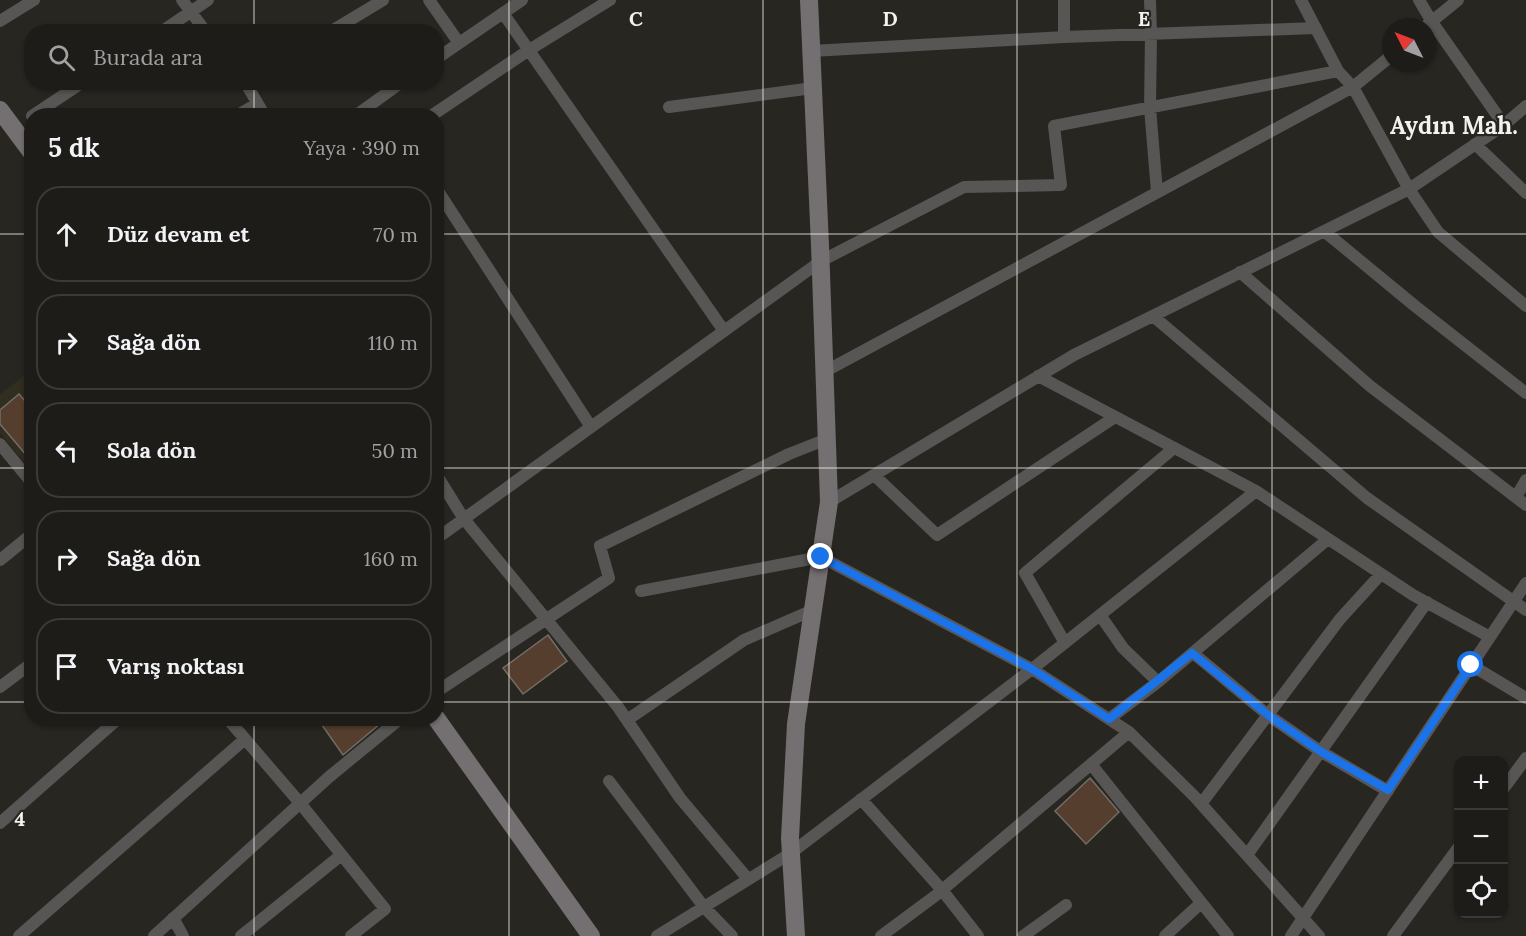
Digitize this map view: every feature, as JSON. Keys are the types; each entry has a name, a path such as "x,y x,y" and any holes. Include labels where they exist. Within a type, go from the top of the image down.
{"street":[{"path":"182,0 200,24"},
{"path":"173,24 208,0"},
{"path":"343,24 383,0"},
{"path":"429,0 459,43"},
{"path":"443,108 529,50 610,0"},
{"path":"796,936 790,837 796,724 829,502 809,0"},
{"path":"1064,0 1064,37"},
{"path":"1150,0 1150,108 1158,192"},
{"path":"1301,0 1338,71 1353,87 1408,189 1438,232 1526,306"},
{"path":"1419,0 1426,18"},
{"path":"1436,18 1458,0"},
{"path":"0,21 29,1"},
{"path":"444,53 517,2"},
{"path":"503,13 724,331"},
{"path":"811,51 1064,37 1316,28"},
{"path":"1436,33 1504,125"},
{"path":"824,372 1353,87 1382,63"},
{"path":"444,533 821,261 964,187 1061,185 1054,126 1338,71"},
{"path":"669,107 813,88"},
{"path":"44,108 71,90"},
{"path":"249,90 260,108"},
{"path":"366,108 391,90"},
{"path":"250,108 257,104"},
{"path":"829,502 1074,355 1408,189 1504,125 1526,106"},
{"path":"0,110 24,142"},
{"path":"13,128 24,121"},
{"path":"1475,144 1526,193"},
{"path":"444,200 591,427"},
{"path":"1324,231 1414,306 1526,393"},
{"path":"1240,272 1370,386 1526,505"},
{"path":"1153,316 1367,498 1526,610"},
{"path":"1038,376 1256,491 1381,574 1490,637"},
{"path":"874,475 937,535 1115,417"},
{"path":"444,687 609,578 600,546 789,454 827,439"},
{"path":"0,444 24,473"},
{"path":"1065,643 1025,573 1174,448"},
{"path":"1516,497 1526,480"},
{"path":"444,487 464,519 548,619 627,720 680,798 748,879"},
{"path":"657,936 790,853 1032,669 1256,491"},
{"path":"1109,719 1158,682 1328,539"},
{"path":"0,560 24,540"},
{"path":"641,591 821,557 1032,669 1129,732 1201,804 1319,936"},
{"path":"1201,804 1340,619 1381,574"},
{"path":"1291,936 1526,583"},
{"path":"1247,855 1427,602"},
{"path":"627,720 744,640 813,610"},
{"path":"1100,615 1123,648 1158,682"},
{"path":"1192,653 1268,715 1320,751 1388,790"},
{"path":"1471,665 1526,698"},
{"path":"0,687 24,669"},
{"path":"0,823 110,726"},
{"path":"234,726 300,803 340,856 385,909 351,936"},
{"path":"154,936 300,803 391,726"},
{"path":"442,726 591,936"},
{"path":"881,936 942,890 1129,732"},
{"path":"19,936 245,739"},
{"path":"1508,781 1526,758"},
{"path":"1091,764 1228,936"},
{"path":"609,781 704,907 732,936"},
{"path":"861,799 942,890 978,936"},
{"path":"1393,936 1454,853"},
{"path":"241,936 340,856"},
{"path":"1165,936 1201,903"},
{"path":"1023,936 1066,905"},
{"path":"173,918 183,936"}],"shaded area":[{"path":"24,376 24,462 0,433 0,394"}],"building":[{"path":"19,394 24,400 24,452 0,424 0,410"},
{"path":"548,635 567,661 523,694 503,668"},
{"path":"323,726 377,726 343,755"},
{"path":"1090,778 1119,812 1086,844 1055,811"}],"district":[{"name":"Aydın Mah.","path":"1454,125"}],"route":[{"path":"821,557 1032,669 1109,719 1192,653 1268,715 1320,751 1388,790 1471,665"}]}
